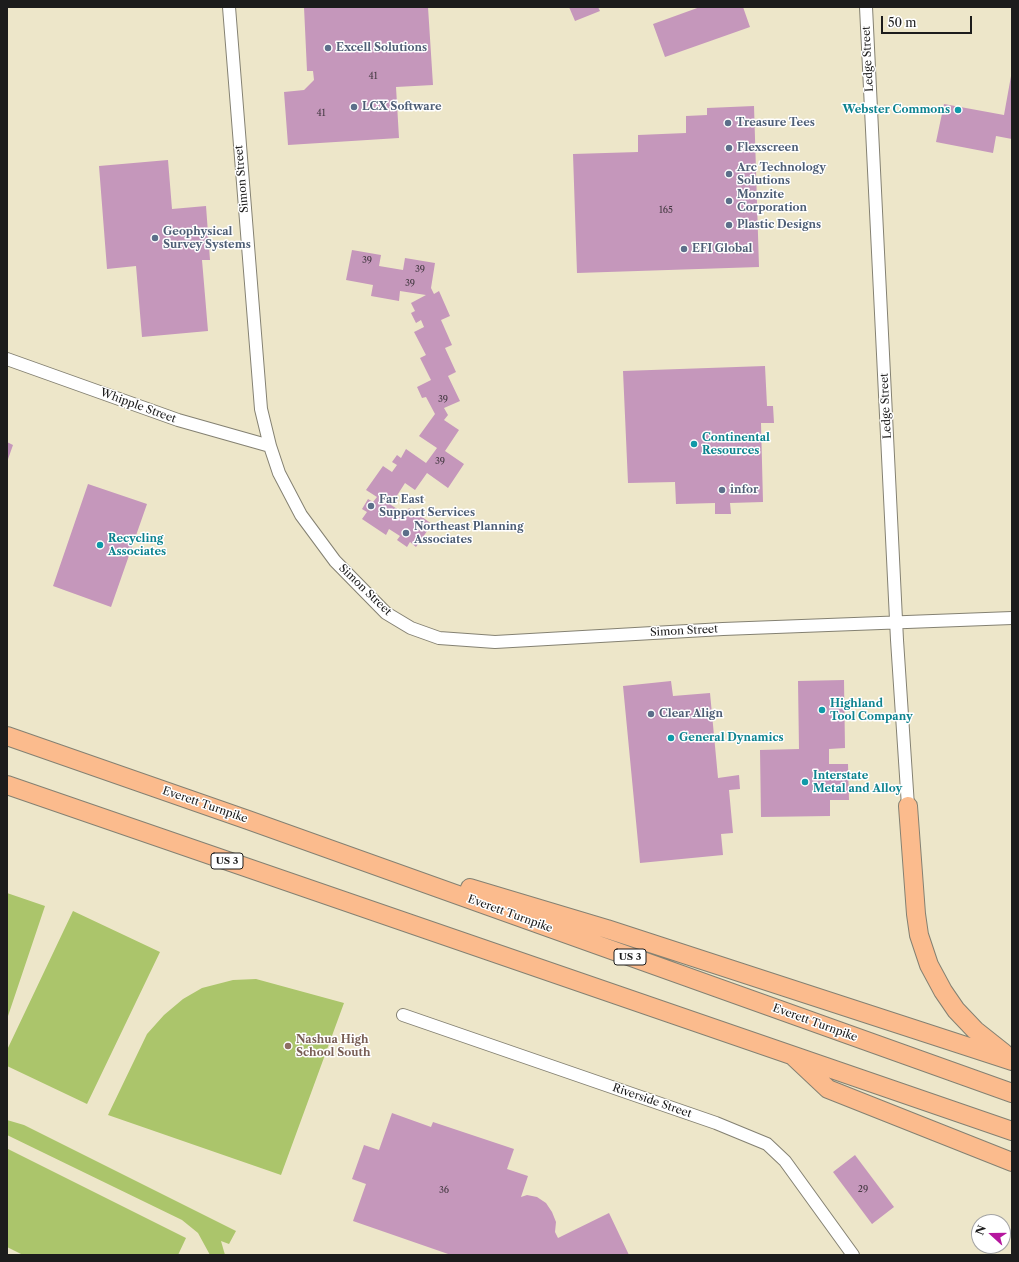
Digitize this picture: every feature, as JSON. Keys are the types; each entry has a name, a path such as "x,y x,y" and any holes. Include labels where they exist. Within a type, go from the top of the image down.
{"highway":[{"name":"Everett Turnpike","path":"7,736 248,820 1012,1093"},
{"name":"US 3","path":"7,785 1012,1131"},
{"path":"908,806 916,914 919,935 929,965 943,991 964,1019 990,1043 1012,1058"},
{"path":"248,820 607,929 1012,1061"},
{"path":"789,1053 828,1089 1012,1162"}],"street":[{"name":"Simon Street","path":"229,7 261,409 270,446 279,473 288,492 302,515 335,561 386,613 411,628 439,638 495,642 724,629 1012,618"},
{"name":"Ledge Street","path":"866,7 897,622 908,806"},
{"name":"Whipple Street","path":"7,359 186,423 270,446"},
{"name":"Riverside Street","path":"403,1015 694,1116 767,1144 786,1161 853,1255"}],"green space":[{"path":"7,893 45,906 7,1019"},
{"path":"73,911 160,952 87,1104 7,1066 7,1050"},
{"path":"256,979 344,1003 281,1175 108,1115 147,1034 164,1015 183,999 202,988 233,980"},
{"path":"7,1120 24,1125 236,1231 229,1244 221,1241 225,1255 210,1255 198,1233 182,1220 7,1135"},
{"path":"8,1149 186,1238 178,1255 23,1255 7,1247"}],"building":[{"path":"304,7 428,7 433,85 396,87 399,138 288,145 284,92 304,90 314,80 313,71 307,71"},
{"path":"569,7 598,7 600,11 575,21"},
{"path":"700,7 743,7 750,27 665,57 653,24"},
{"name":"Webster Commons","path":"1011,76 1012,139 996,136 993,153 936,142 944,104 1004,115"},
{"path":"754,106 759,267 577,273 573,154 638,152 638,135 686,133 686,116 707,115 707,108"},
{"path":"168,160 172,209 206,206 210,260 202,260 208,331 142,337 136,266 107,269 99,166"},
{"path":"352,250 381,255 379,266 403,270 405,258 435,263 431,288 434,294 439,291 450,316 441,320 452,345 445,348 456,372 448,376 460,401 444,408 448,415 444,420 459,430 445,451 464,464 448,488 427,473 415,490 405,483 391,505 405,514 409,508 432,524 416,547 410,542 407,547 397,540 400,536 389,529 386,535 362,519 367,512 362,509 368,499 373,502 377,497 366,490 383,466 392,472 397,465 392,462 397,455 401,458 406,449 426,463 437,448 419,436 435,414 426,397 422,398 417,387 431,380 420,358 426,355 414,332 424,327 421,320 416,323 411,313 415,311 411,303 426,295 400,291 399,301 371,296 373,285 346,280"},
{"name":"Continental Resources","path":"765,366 767,406 773,406 774,423 761,423 763,502 730,503 731,514 715,514 715,503 676,504 675,482 628,483 623,371"},
{"path":"7,442 13,445 7,462"},
{"name":"Recycling Associates","path":"88,484 147,504 111,607 53,586"},
{"name":"Interstate Metal and Alloy","path":"844,680 845,748 829,749 829,764 848,764 849,800 830,800 830,816 761,817 760,750 799,749 798,681"},
{"name":"General Dynamics","path":"671,681 673,696 710,693 718,778 739,775 740,789 729,790 733,833 721,834 723,855 640,863 623,686"},
{"path":"392,1113 431,1127 433,1122 514,1149 507,1169 528,1176 521,1197 527,1195 537,1197 546,1203 556,1222 555,1232 558,1238 609,1213 629,1255 451,1255 353,1221 366,1184 352,1179 364,1145 379,1150"},
{"path":"855,1155 894,1207 872,1224 833,1172"}],"place":[{"name":"Excell Solutions","path":"328,48"},
{"name":"LCX Software","path":"354,107"},
{"name":"Webster Commons","path":"958,110"},
{"name":"Treasure Tees","path":"728,123"},
{"name":"Flexscreen","path":"729,148"},
{"name":"Arc Technology Solutions","path":"729,174"},
{"name":"Monzite Corporation","path":"729,201"},
{"name":"Plastic Designs","path":"729,225"},
{"name":"Geophysical Survey Systems","path":"155,238"},
{"name":"EFI Global","path":"684,249"},
{"name":"Continental Resources","path":"694,444"},
{"name":"infor","path":"722,490"},
{"name":"Far East Support Services","path":"371,506"},
{"name":"Northeast Planning Associates","path":"406,533"},
{"name":"Recycling Associates","path":"100,545"},
{"name":"Highland Tool Company","path":"822,710"},
{"name":"Clear Align","path":"651,714"},
{"name":"General Dynamics","path":"671,738"},
{"name":"Interstate Metal and Alloy","path":"805,782"},
{"name":"Nashua High School South","path":"288,1046"}]}
